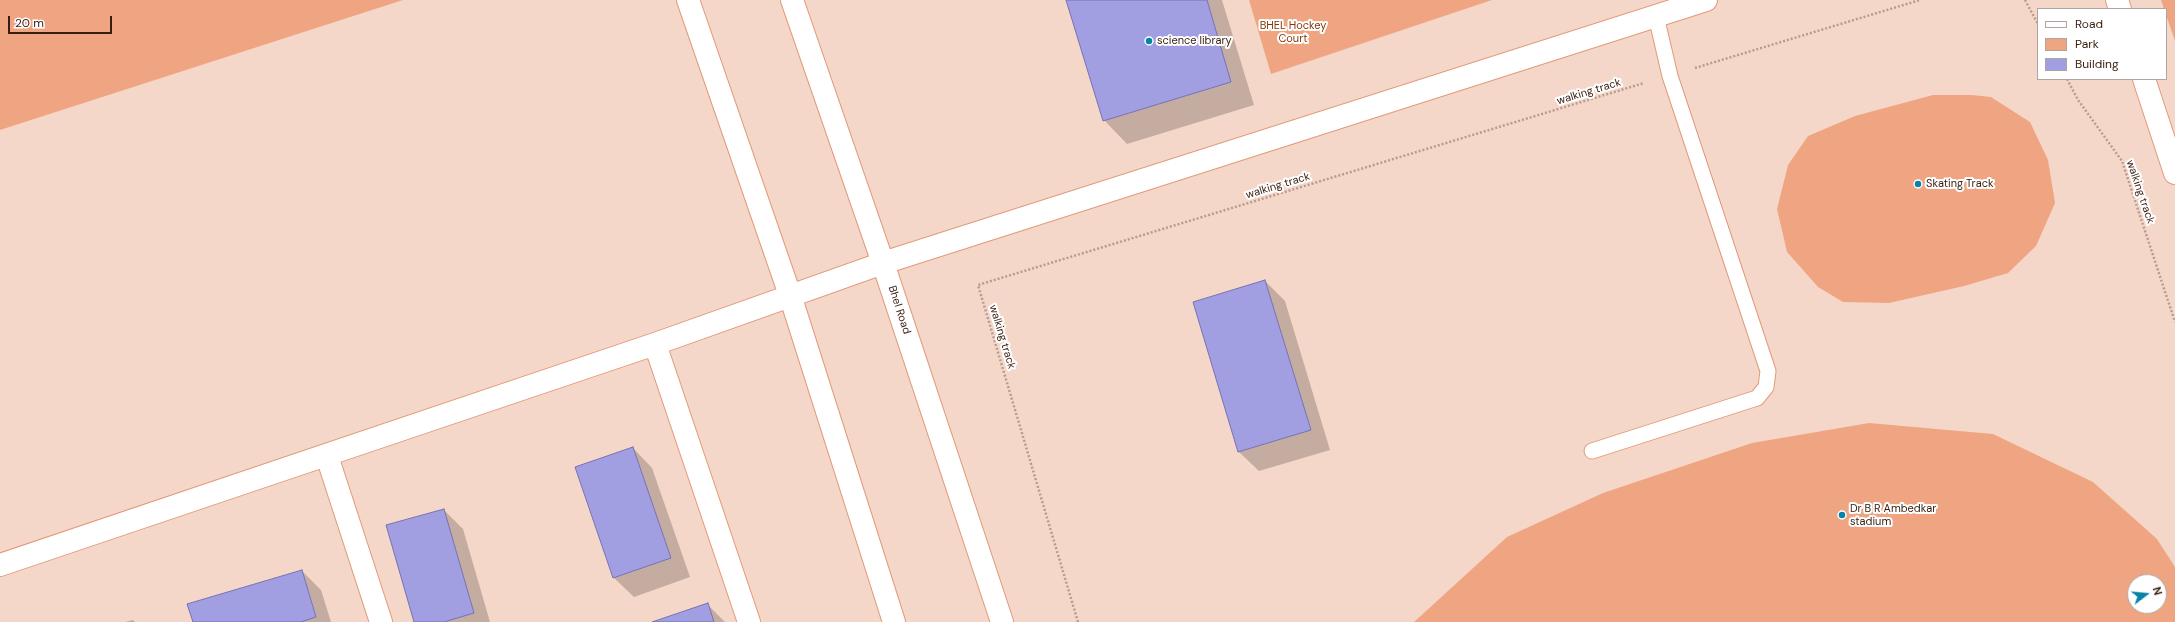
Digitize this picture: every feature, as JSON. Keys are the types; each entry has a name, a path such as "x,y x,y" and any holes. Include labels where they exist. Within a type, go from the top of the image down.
{"street":[{"path":"688,0 790,295 894,622"},
{"name":"Bhel Road","path":"792,0 883,263 1002,622"},
{"path":"0,566 655,344 883,263 1706,0"},
{"path":"2144,80 2175,173"},
{"path":"655,344 750,622"},
{"path":"327,456 381,622"}],"lane":[{"path":"1592,450 1757,398 1766,387 1768,370 1670,76 1656,16"}],"path":[{"name":"walking track","path":"1078,622 978,285 1920,0"},
{"path":"2025,0 2037,22"},
{"name":"walking track","path":"2068,80 2078,100 2122,161 2175,322"}],"green space":[{"path":"0,0 403,0 0,130"},
{"name":"BHEL Hockey Court","path":"1249,0 1492,0 1271,74"},
{"path":"2161,0 2175,0 2175,41 2167,18 2167,8 2164,8"},
{"name":"Skating Track","path":"1933,95 1972,95 1991,97 2030,122 2048,160 2055,203 2036,246 2008,273 1964,286 1889,303 1843,302 1818,287 1787,252 1777,209 1788,165 1808,136 1855,116"},
{"name":"Dr B R Ambedkar stadium","path":"1869,423 1993,434 2093,482 2157,539 2175,567 2175,622 1414,622 1507,537 1603,493 1752,443"}],"building":[{"name":"science library","path":"1066,0 1207,0 1231,82 1103,121"},
{"path":"1265,280 1311,430 1238,452 1193,302"},
{"path":"633,447 671,558 613,578 575,467"},
{"path":"444,509 474,613 444,622 414,622 386,525"},
{"path":"302,570 316,617 301,622 193,622 187,604"},
{"path":"708,603 714,622 652,622"}],"place":[{"name":"science library","path":"1149,41"},
{"name":"Skating Track","path":"1918,184"},
{"name":"Dr B R Ambedkar stadium","path":"1842,515"}]}
